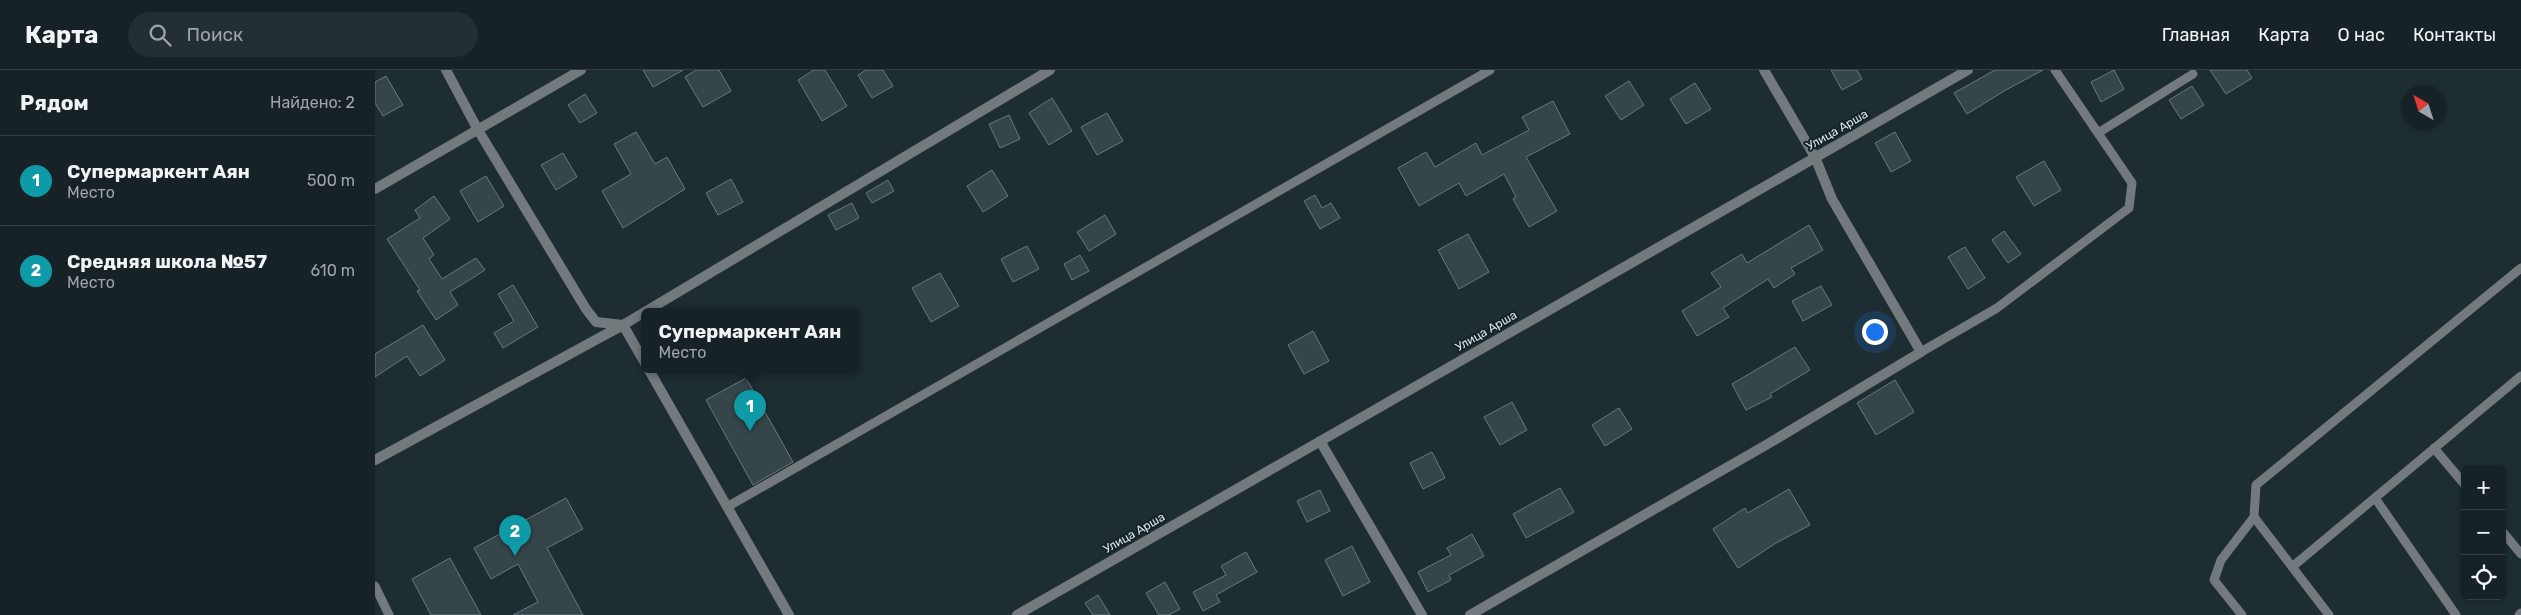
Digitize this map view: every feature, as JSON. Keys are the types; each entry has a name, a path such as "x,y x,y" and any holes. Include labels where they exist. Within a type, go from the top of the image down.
{"street":[{"path":"445,70 478,130 586,309 596,322 623,325"},
{"path":"375,188 581,70"},
{"path":"651,308 1050,70"},
{"path":"1470,615 1766,445 1921,352 1832,199 1815,157 1765,70"},
{"name":"Улица Арша","path":"1017,615 1968,70"},
{"path":"375,460 641,314"},
{"path":"623,325 641,356"},
{"path":"651,373 789,615"},
{"path":"1320,441 1422,615"}],"lane":[{"path":"727,507 1489,70"},
{"path":"1921,352 1997,308 2129,208 2132,183 2055,70"},
{"path":"2098,133 2193,74"},
{"path":"2243,615 2214,580 2221,560 2254,517 2256,485 2521,268"},
{"path":"2292,567 2521,376"},
{"path":"2435,448 2461,480"},
{"path":"2375,498 2456,615"},
{"path":"2254,517 2329,615"},
{"path":"2506,536 2521,554"},
{"path":"375,586 389,615"}],"building":[{"path":"643,70 683,70 653,87"},
{"path":"696,70 719,70 731,91 703,107 685,77"},
{"path":"814,70 825,70 847,106 822,121 798,80"},
{"path":"866,70 883,70 893,86 872,98 858,75"},
{"path":"1831,70 1857,70 1862,79 1842,90"},
{"path":"1995,70 2043,70 1967,114 1954,93"},
{"path":"2114,70 2124,89 2101,102 2091,82"},
{"path":"2210,70 2247,70 2252,78 2226,94"},
{"path":"386,76 403,105 383,116 375,103 375,82"},
{"path":"1629,81 1644,105 1621,120 1605,96"},
{"path":"1695,83 1711,109 1686,124 1670,99"},
{"path":"2192,86 2204,105 2181,119 2169,100"},
{"path":"585,94 597,113 580,123 568,105"},
{"path":"1052,98 1072,131 1049,145 1029,113"},
{"path":"1553,101 1570,134 1526,157 1557,211 1529,227 1513,199 1516,197 1504,174 1466,196 1459,183 1419,206 1398,168 1426,152 1435,167 1476,143 1482,155 1529,130 1522,117"},
{"path":"1107,113 1123,141 1097,155 1081,127"},
{"path":"1009,115 1020,139 1000,148 989,124"},
{"path":"636,132 655,164 667,157 685,189 623,228 602,191 631,174 614,144"},
{"path":"1895,132 1911,161 1891,172 1875,143"},
{"path":"563,153 577,177 556,190 541,165"},
{"path":"2044,161 2061,190 2034,206 2016,177"},
{"path":"992,170 1008,196 983,212 967,186"},
{"path":"486,176 504,206 478,222 460,191"},
{"path":"731,179 743,202 718,215 706,193"},
{"path":"888,180 894,191 872,203 866,193"},
{"path":"1315,195 1322,208 1331,203 1340,218 1320,229 1304,201"},
{"path":"434,196 450,219 423,238 434,255 429,259 442,279 476,258 485,270 450,292 458,305 436,320 417,291 420,290 387,239 420,218 415,210"},
{"path":"852,203 859,218 836,230 828,215"},
{"path":"1105,215 1116,234 1089,251 1077,232"},
{"path":"1809,225 1823,250 1791,268 1795,274 1774,288 1768,279 1723,308 1729,317 1697,336 1682,311 1721,287 1711,273 1742,254 1747,263"},
{"path":"2004,231 2021,254 2008,263 1992,240"},
{"path":"1468,234 1489,272 1459,289 1438,250"},
{"path":"1027,246 1039,269 1013,282 1001,259"},
{"path":"1965,247 1985,278 1968,289 1948,257"},
{"path":"1080,255 1089,271 1072,280 1064,264"},
{"path":"940,273 959,306 931,322 912,288"},
{"path":"513,285 538,327 503,348 494,333 514,321 498,294"},
{"path":"1821,286 1832,305 1803,321 1792,301"},
{"path":"423,325 445,360 420,376 407,356 375,377 375,354"},
{"path":"1313,331 1329,361 1304,374 1288,345"},
{"path":"1795,347 1810,370 1770,394 1772,397 1746,410 1732,384"},
{"path":"746,378 793,462 753,485 706,400"},
{"path":"1895,380 1914,412 1876,435 1857,403"},
{"path":"1512,402 1527,430 1500,445 1484,417"},
{"path":"1619,408 1632,429 1605,446 1592,425"},
{"path":"1432,452 1445,478 1423,489 1410,463"},
{"path":"1560,488 1574,512 1526,538 1513,514"},
{"path":"1789,489 1810,525 1776,543 1738,568 1713,529 1745,508 1748,513"},
{"path":"1320,490 1330,511 1307,522 1297,501"},
{"path":"566,498 583,529 547,548 583,615 513,615 538,602 518,564 491,579 474,548"},
{"path":"1472,534 1484,556 1449,575 1451,580 1428,592 1418,572 1451,555 1447,548"},
{"path":"1352,546 1370,582 1343,596 1325,560"},
{"path":"1246,552 1257,572 1216,595 1220,602 1203,611 1193,592 1226,575 1221,566"},
{"path":"450,558 481,615 431,615 412,579"},
{"path":"1165,582 1180,609 1169,615 1159,615 1146,593"},
{"path":"1098,595 1110,615 1093,615 1085,603"}],"place":[{"name":"Супермаркент Аян","path":"750,431"},
{"name":"Средняя школа №57","path":"515,556"}]}
